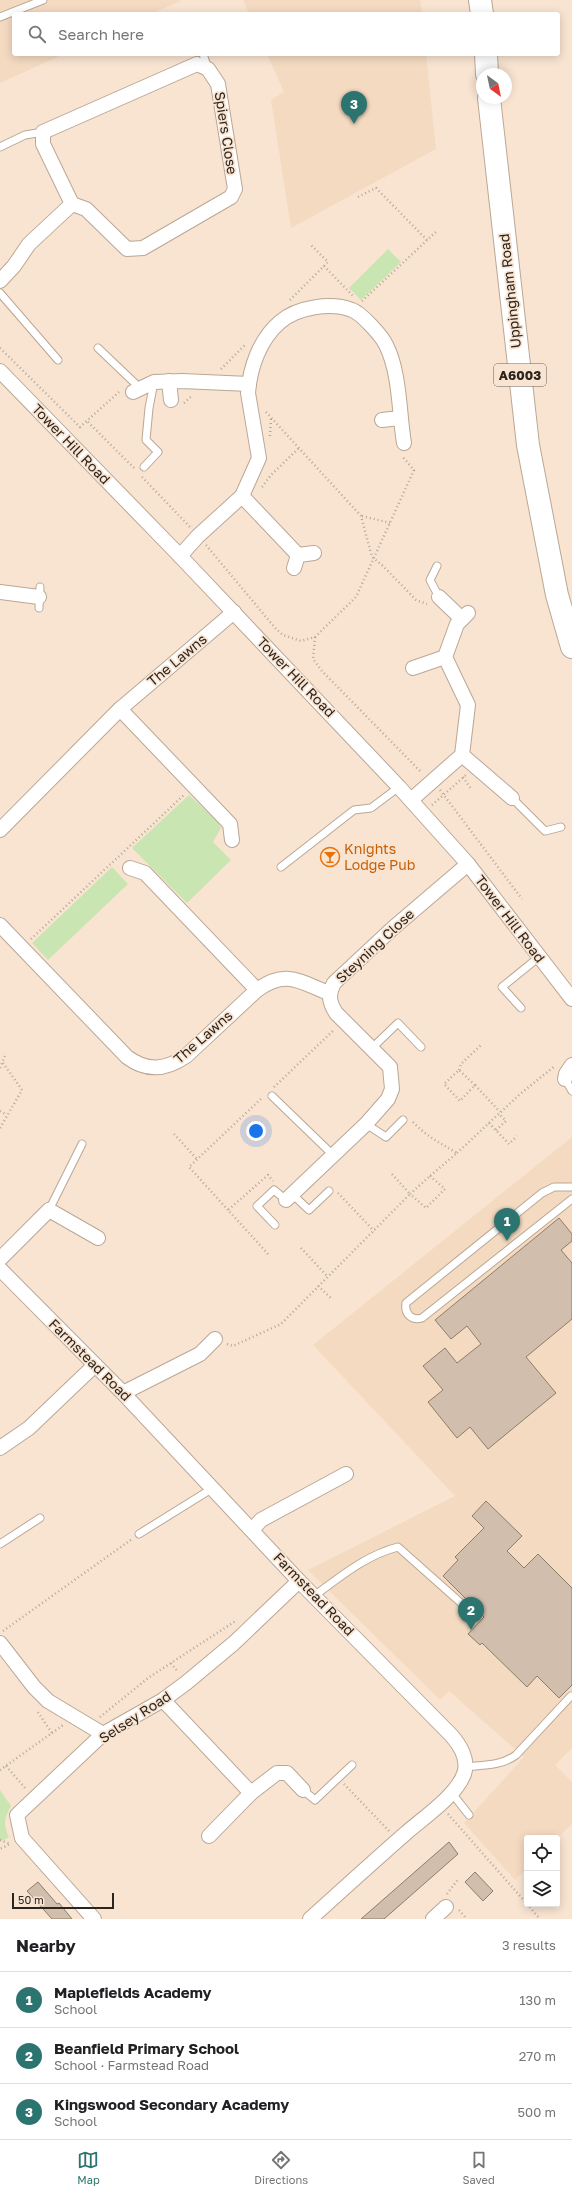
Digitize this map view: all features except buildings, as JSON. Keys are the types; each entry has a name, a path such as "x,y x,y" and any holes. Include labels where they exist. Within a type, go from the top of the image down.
{"highway":[{"path":"480,0 482,12"},
{"path":"486,56 487,68"},
{"name":"Uppingham Road","path":"490,104 528,445 557,595 572,648"}],"street":[{"path":"0,281 14,266 30,244 72,204 43,144 43,132 197,64 208,69"},
{"name":"Spiers Close","path":"72,204 86,210 127,249 144,248 231,198 235,189 218,84 208,69"},
{"path":"180,556 198,536 246,500 259,458 248,388 255,360 263,341 280,321 306,309 328,305 353,310 370,325 386,344 395,373 404,444"},
{"name":"Tower Hill Road","path":"0,371 234,612 411,800 468,864 572,999"},
{"path":"137,391 154,382 248,388"},
{"path":"169,382 171,400"},
{"path":"382,420 400,418"},
{"path":"246,500 296,561 314,553"},
{"path":"0,592 39,597"},
{"path":"411,800 462,755 468,705 445,657 457,624 465,616 439,597"},
{"name":"The Lawns","path":"0,830 120,709 234,612"},
{"path":"413,668 445,657"},
{"path":"120,709 230,824 232,840"},
{"path":"462,755 512,798"},
{"name":"Steyning Close","path":"289,1197 366,1124 388,1099 392,1089 390,1067 344,1020 330,1003 330,993 334,983 393,928 468,864"},
{"path":"130,868 145,873 257,990"},
{"name":"The Lawns","path":"0,924 127,1057 140,1065 151,1068 163,1068 174,1065 186,1056 257,990 268,982 282,978 296,979 330,993"},
{"path":"569,1085 566,1074 572,1065"},
{"path":"0,1259 49,1210 98,1238"},
{"name":"Farmstead Road","path":"0,1269 122,1393 299,1581 455,1740 464,1757 465,1767"},
{"path":"122,1393 200,1354 216,1340"},
{"path":"0,1448 30,1428 95,1365"},
{"path":"252,1530 261,1520 346,1474"},
{"name":"Selsey Road","path":"94,1919 22,1838 17,1815 103,1734 163,1700 229,1647 299,1581"},
{"path":"0,1643 34,1687 48,1701 103,1734"},
{"path":"163,1700 251,1793"},
{"path":"310,1919 439,1804 462,1779 465,1767"},
{"path":"209,1836 251,1793 278,1773 287,1773 303,1790"}],"lane":[{"path":"13,12 43,0"},
{"path":"0,17 12,12"},
{"path":"204,56 208,69"},
{"path":"0,147 25,135 43,132"},
{"path":"0,293 58,360"},
{"path":"98,348 137,391"},
{"path":"144,467 158,452 146,440 149,408 154,382"},
{"path":"437,566 430,580 439,597"},
{"path":"281,867 354,810 372,808 399,787"},
{"path":"512,798 545,831 561,827"},
{"path":"521,1008 502,987 539,956"},
{"path":"372,1048 398,1023 421,1047"},
{"path":"272,1096 333,1155"},
{"path":"366,1124 386,1137 403,1120"},
{"path":"49,1210 82,1144"},
{"path":"572,1187 554,1187 542,1193 406,1303 404,1309 408,1316 417,1320 422,1318 572,1199"},
{"path":"275,1225 257,1206 274,1190 289,1197 309,1210 329,1191"},
{"path":"139,1534 213,1488"},
{"path":"0,1544 40,1518"},
{"path":"314,1596 349,1570 381,1551 398,1547 470,1611"},
{"path":"465,1767 496,1764 507,1761 516,1755 571,1696"},
{"path":"303,1790 315,1800 352,1765"},
{"path":"451,1792 469,1815"}],"path":[{"path":"358,197 376,188 427,240"},
{"path":"324,266 360,303 438,230"},
{"path":"280,321 279,311 328,262 310,244"},
{"path":"0,348 80,427 127,386 137,391"},
{"path":"248,388 299,448 361,516 372,557 416,600 428,604 439,597"},
{"path":"198,536 276,629 283,635 301,641 315,638 356,598 374,559 414,470 402,455 404,444"},
{"path":"246,500 299,448"},
{"path":"361,516 390,524"},
{"path":"315,638 313,659 322,671 444,794 522,899"},
{"path":"423,814 476,767"},
{"path":"463,778 471,789"},
{"path":"22,948 194,785"},
{"path":"228,1210 189,1167 344,1020"},
{"path":"475,1086 460,1101 444,1084 459,1070 460,1064 481,1045"},
{"path":"0,1068 6,1053"},
{"path":"0,1128 22,1090 3,1063"},
{"path":"216,1340 234,1346 281,1324 410,1194 556,1065"},
{"path":"459,1070 506,1121 496,1130"},
{"path":"0,1111 7,1115"},
{"path":"412,1121 427,1136 437,1140 457,1153"},
{"path":"489,1123 509,1144 517,1136"},
{"path":"174,1134 197,1159"},
{"path":"316,1170 374,1231"},
{"path":"391,1174 426,1208 445,1189 430,1176"},
{"path":"301,1248 328,1277"},
{"path":"318,1286 332,1300"},
{"path":"0,1633 139,1534"},
{"path":"90,1727 148,1678 242,1617"},
{"path":"0,1770 52,1733 36,1709"},
{"path":"6,1766 34,1799"},
{"path":"338,1778 398,1841"},
{"path":"439,1804 524,1901"},
{"path":"0,1840 10,1844 0,1850"},
{"path":"441,1912 446,1896 459,1878"},
{"path":"530,1907 540,1919"}],"shaded area":[{"path":"0,0 182,0 155,12 12,12 12,56 60,56 0,83"},
{"path":"243,0 420,0 422,12 248,12"},
{"path":"268,56 426,56 436,149 291,228 271,100 284,92"},
{"path":"572,1137 572,1748 555,1765 572,1782 572,1824 560,1835 524,1835 524,1871 515,1880 464,1823 524,1757 449,1691 440,1700 308,1570 455,1496 313,1345"}],"green space":[{"path":"388,249 401,262 361,300 349,288"},
{"path":"189,795 218,822 221,828 213,842 231,860 187,903 132,848"},
{"path":"112,867 128,884 48,960 32,943"},
{"path":"0,1790 11,1806 5,1822 9,1837 0,1842"}],"place":[{"name":"Kingswood Secondary Academy","path":"354,124"},
{"name":"Knights Lodge Pub","path":"330,857"},
{"name":"Maplefields Academy","path":"507,1241"},
{"name":"Beanfield Primary School","path":"471,1630"}]}
